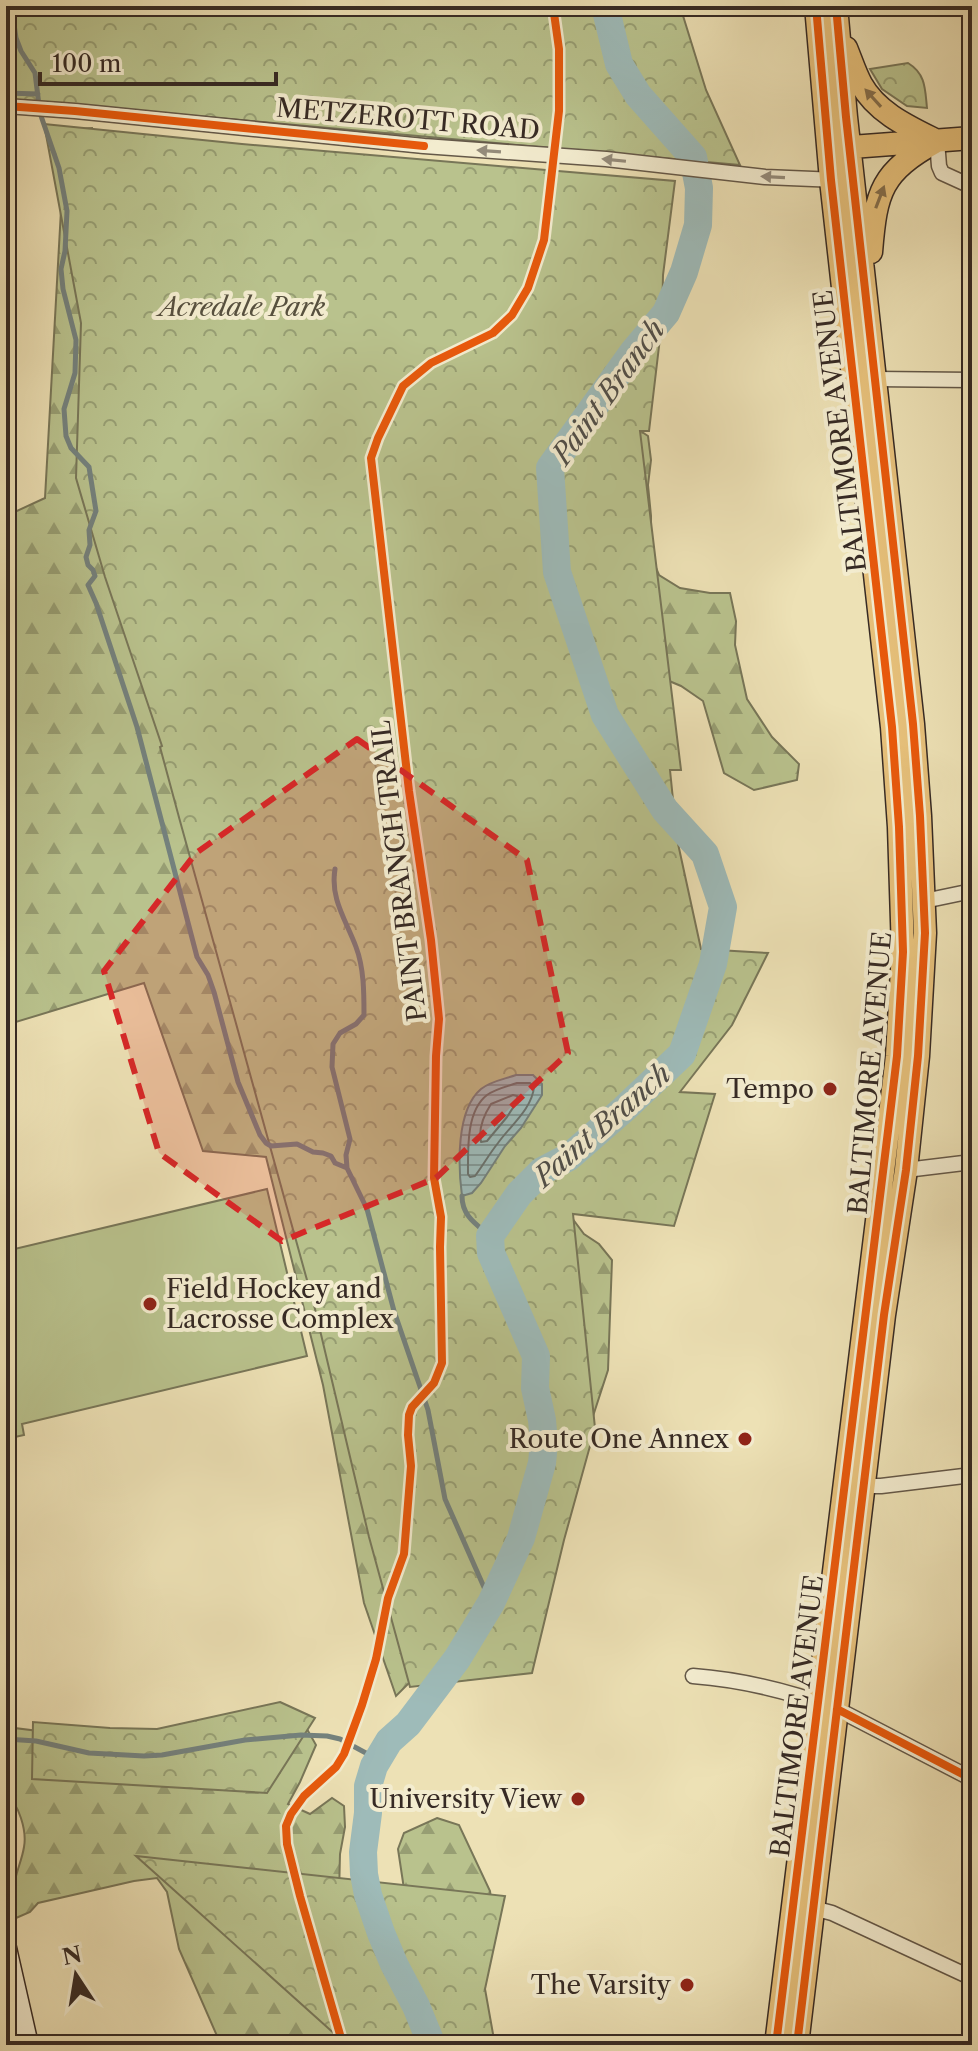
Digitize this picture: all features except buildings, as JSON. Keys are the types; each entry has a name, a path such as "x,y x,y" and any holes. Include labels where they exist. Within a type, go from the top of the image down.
{"main road":[{"name":"BALTIMORE AVENUE","path":"797,2045 830,1780 828,1706 895,1071 904,933 892,727 842,179 816,6"},
{"name":"BALTIMORE AVENUE","path":"836,6 839,148"},
{"path":"838,30 862,85 874,100 888,115 937,141"},
{"path":"839,148 972,138"},
{"path":"867,301 875,213 881,193 888,180 911,155 937,141"},
{"name":"BALTIMORE AVENUE","path":"776,2045 864,1486 906,1170 922,1009 924,901 915,747 867,301 842,179"}],"street":[{"name":"METZEROTT ROAD","path":"6,106 424,146 606,159 765,177 842,179"},
{"path":"937,141 942,173 964,183 972,182"},
{"path":"875,379 972,380"},
{"path":"924,901 972,891"},
{"path":"906,1170 972,1162"},
{"path":"864,1486 972,1475"},
{"path":"693,1676 765,1686 828,1706 972,1779"},
{"path":"813,1908 832,1913 972,1978"},
{"path":"6,1948 28,2045"}],"highlighted area":[{"path":"357,739 527,860 568,1053 436,1178 282,1241 159,1153 104,971 196,853"}],"green space":[{"path":"6,6 680,6 706,90 740,165 6,99"},
{"path":"908,63 921,77 927,108 907,106 882,89 870,69"},
{"name":"Acredale Park","path":"44,124 675,181 649,431 640,431 681,770 670,770 677,839 701,949 768,953 732,1025 680,1092 715,1094 674,1226 573,1214 595,1428 532,1673 410,1687 369,1537 315,1309 162,746 105,577 76,478 81,323"},
{"path":"92,128 120,538 421,1671 396,1696 364,1603 323,1385 266,1157 203,1151 144,983 6,1025 6,516 45,498 62,192 51,131"},
{"path":"636,428 648,436 651,556 659,575 680,588 730,593 736,621 735,645 747,699 772,737 799,764 797,780 754,790 724,773 703,701 681,686 643,670"},
{"name":"Field Hockey and Lacrosse Complex","path":"267,1189 307,1356 22,1424 24,1435 6,1439 6,1251"},
{"path":"569,1214 584,1234 599,1244 612,1260 608,1370 581,1453"},
{"path":"280,1702 315,1718 267,1793 32,1779 33,1722 157,1729"},
{"path":"303,1722 316,1745 288,1804 310,1814 332,1798 344,1806 339,1895 372,2045 221,2045 179,1949 167,1892 157,1878 38,1903 30,1912 16,1918 13,1889 25,1841 21,1818 6,1794 6,1727 119,1741"},
{"path":"437,1818 459,1825 490,1891 495,1928 407,1909 398,1849 404,1833"},
{"path":"136,1856 505,1896 485,1989 495,2045 347,2045"}],"water":[{"path":"516,1075 533,1075 542,1084 542,1095 481,1183 472,1193 462,1196 460,1154 467,1110 481,1089"}],"waterway":[{"name":"Paint Branch","path":"432,2045 381,1933 368,1895 363,1852 368,1786 374,1766 389,1741 408,1724 457,1659 491,1603 521,1538 542,1463 544,1443 535,1388 536,1356 491,1253 490,1236 519,1194 542,1171 569,1157 682,1054 713,964 723,907 705,854 665,810 605,715 557,572 550,468 634,351 666,313 684,272 698,225 699,188 693,157 638,95 619,64 605,6"},
{"path":"12,10 16,38 35,73 40,113 59,168 67,211 61,269 76,340 75,373 64,409 66,436 71,448 89,467 96,511 89,530 90,545 86,557 95,576 88,585 137,727 197,957 208,975 238,1082 260,1135 271,1146 297,1144 331,1156 335,1163 347,1168"},
{"path":"6,93 38,94"},
{"path":"335,869 337,900 359,955 364,989 364,1015 340,1033 333,1044 332,1067 350,1139 347,1168 367,1209 394,1311 428,1410 445,1499 491,1603"},
{"path":"462,1196 467,1214 490,1236"},
{"path":"6,1739 36,1741 89,1753 144,1756 245,1740 327,1736 340,1739 377,1759"}],"cycle path":[{"name":"PAINT BRANCH TRAIL","path":"343,2045 300,1896 287,1844 286,1826 304,1796 336,1767 362,1705 376,1659 388,1598 404,1554 411,1466 409,1415 412,1407 434,1383 442,1363 441,1217 434,1178 439,1019 371,458 403,386 431,363 493,333 512,315 528,288 544,240 559,111 559,49 553,6"},
{"path":"776,2045 897,1056 903,952 892,727 831,180 816,6"},
{"path":"797,2045 884,1315 906,1170 918,1056 925,933 913,724 836,6"},
{"path":"6,106 424,146"},
{"path":"837,1709 972,1779"}],"place":[{"name":"Tempo","path":"830,1089"},
{"name":"Field Hockey and Lacrosse Complex","path":"150,1304"},
{"name":"Route One Annex","path":"745,1439"},
{"name":"University View","path":"578,1799"},
{"name":"The Varsity","path":"687,1985"}]}
